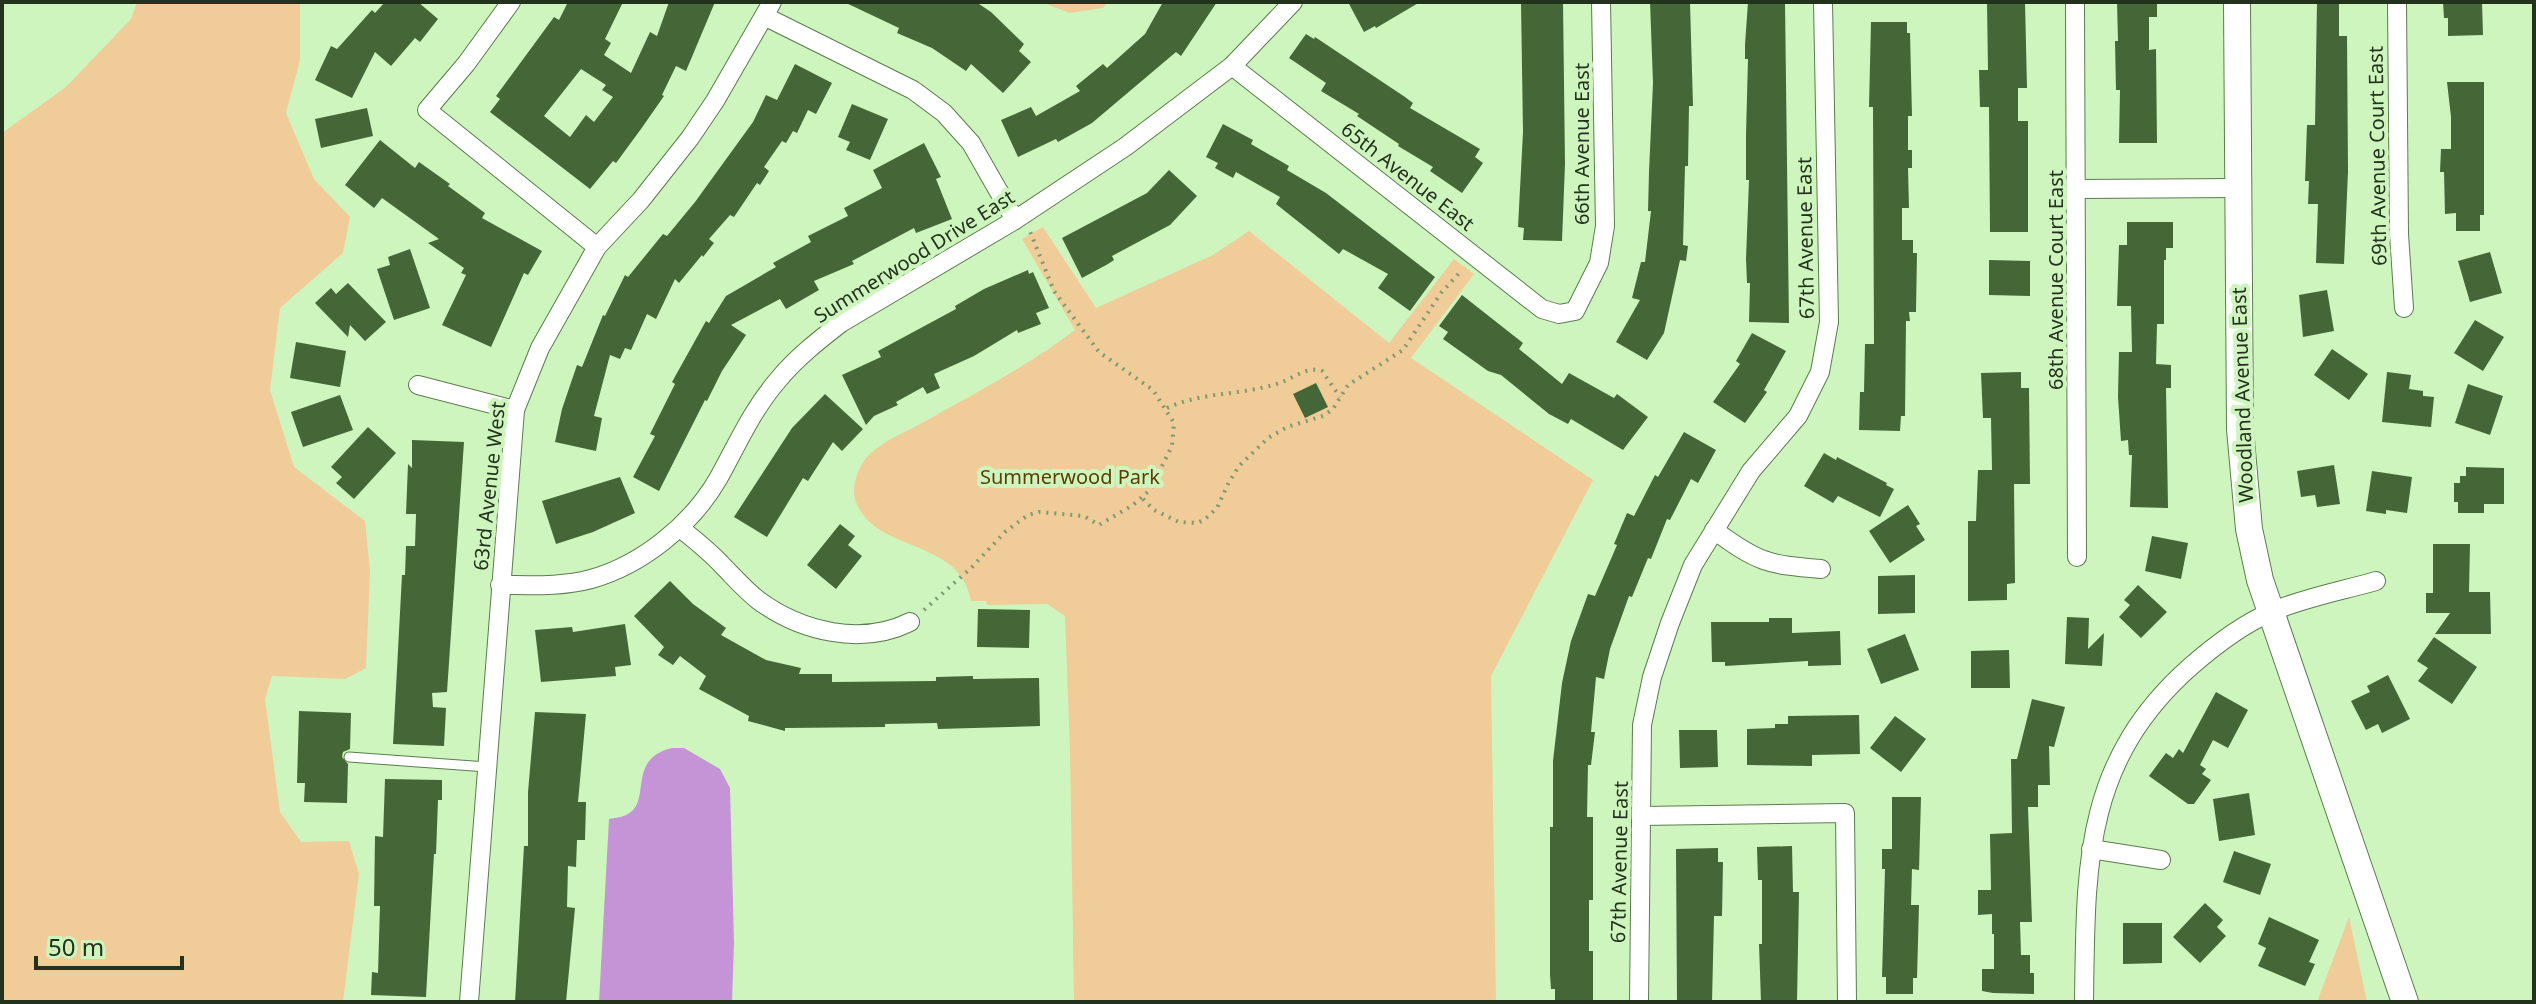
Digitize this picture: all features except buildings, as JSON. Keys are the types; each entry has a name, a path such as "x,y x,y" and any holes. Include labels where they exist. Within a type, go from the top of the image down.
{"street":[{"path":"511,2 466,64 427,110 597,247"},
{"name":"Summerwood Drive East","path":"500,585 565,584 592,579 638,557 680,528 718,479 761,402 778,379 802,356 841,323 1018,218 1125,147 1232,66 1293,2"},
{"name":"66th Avenue East","path":"1559,314 1575,311 1599,263 1605,226 1601,2"},
{"name":"67th Avenue East","path":"1639,1002 1642,725 1652,677 1693,565 1751,471 1798,416 1820,372 1829,322 1823,2"},
{"name":"68th Avenue Court East","path":"2075,2 2077,557"},
{"name":"Woodland Avenue East","path":"2237,2 2242,478 2249,529 2260,580 2405,1002"},
{"name":"69th Avenue Court East","path":"2397,2 2399,234 2404,308"},
{"path":"768,9 913,90 944,113 971,143 1018,218"},
{"name":"63rd Avenue West","path":"469,1002 515,410 540,348 597,247 641,200 690,138 768,9"},
{"name":"65th Avenue East","path":"1232,66 1542,309 1559,314"},
{"path":"2077,189 2237,188"},
{"path":"418,385 515,410"},
{"path":"680,528 759,600 807,625 859,636 890,632 910,622"},
{"path":"1714,530 1749,556 1779,566 1821,569"},
{"path":"2084,1002 2085,897 2091,849 2101,804 2122,747 2139,721 2168,686 2204,654 2236,632 2272,612 2376,581"},
{"path":"1641,816 1845,813 1847,1002"},
{"path":"2091,849 2161,860"}],"lane":[{"path":"349,757 487,767"}],"path":[{"path":"910,622 971,568 1006,531 1028,515 1039,512 1084,516 1099,525 1143,499 1159,476 1172,446 1174,423 1167,408 1153,390 1099,352 1054,291 1032,234 1018,218"},
{"path":"1143,499 1154,510 1179,522 1197,523 1204,520 1217,508 1232,475 1268,438 1287,427 1323,416 1333,409 1348,385 1403,350 1441,293 1472,254"},
{"path":"1167,408 1213,395 1267,387 1313,369 1322,371 1340,397"}],"green space":[{"path":"137,2 300,2 300,60 286,113 314,179 350,217 343,253 280,308 270,390 294,467 365,521 370,570 366,668 345,679 272,676 265,699 280,812 301,842 349,841 359,874 343,1002 2,1002 2,133 66,87 131,19"},
{"path":"1041,2 1107,2 1103,8 1070,13"},
{"name":"Summerwood Park","path":"1043,227 1096,308 1213,255 1249,231 1389,343 1454,259 1474,274 1411,358 1593,480 1491,676 1496,1002 1074,1002 1065,616 1047,604 987,605 986,601 971,601 964,581 951,566 935,555 881,530 866,519 854,496 863,463 877,448 1001,379 1075,330 1022,239"},
{"path":"2349,917 2367,1002 2317,1002"}],"shaded area":[{"path":"684,748 720,769 730,788 734,943 732,1002 599,1002 609,819 626,815 635,808 649,761 658,753"}]}
